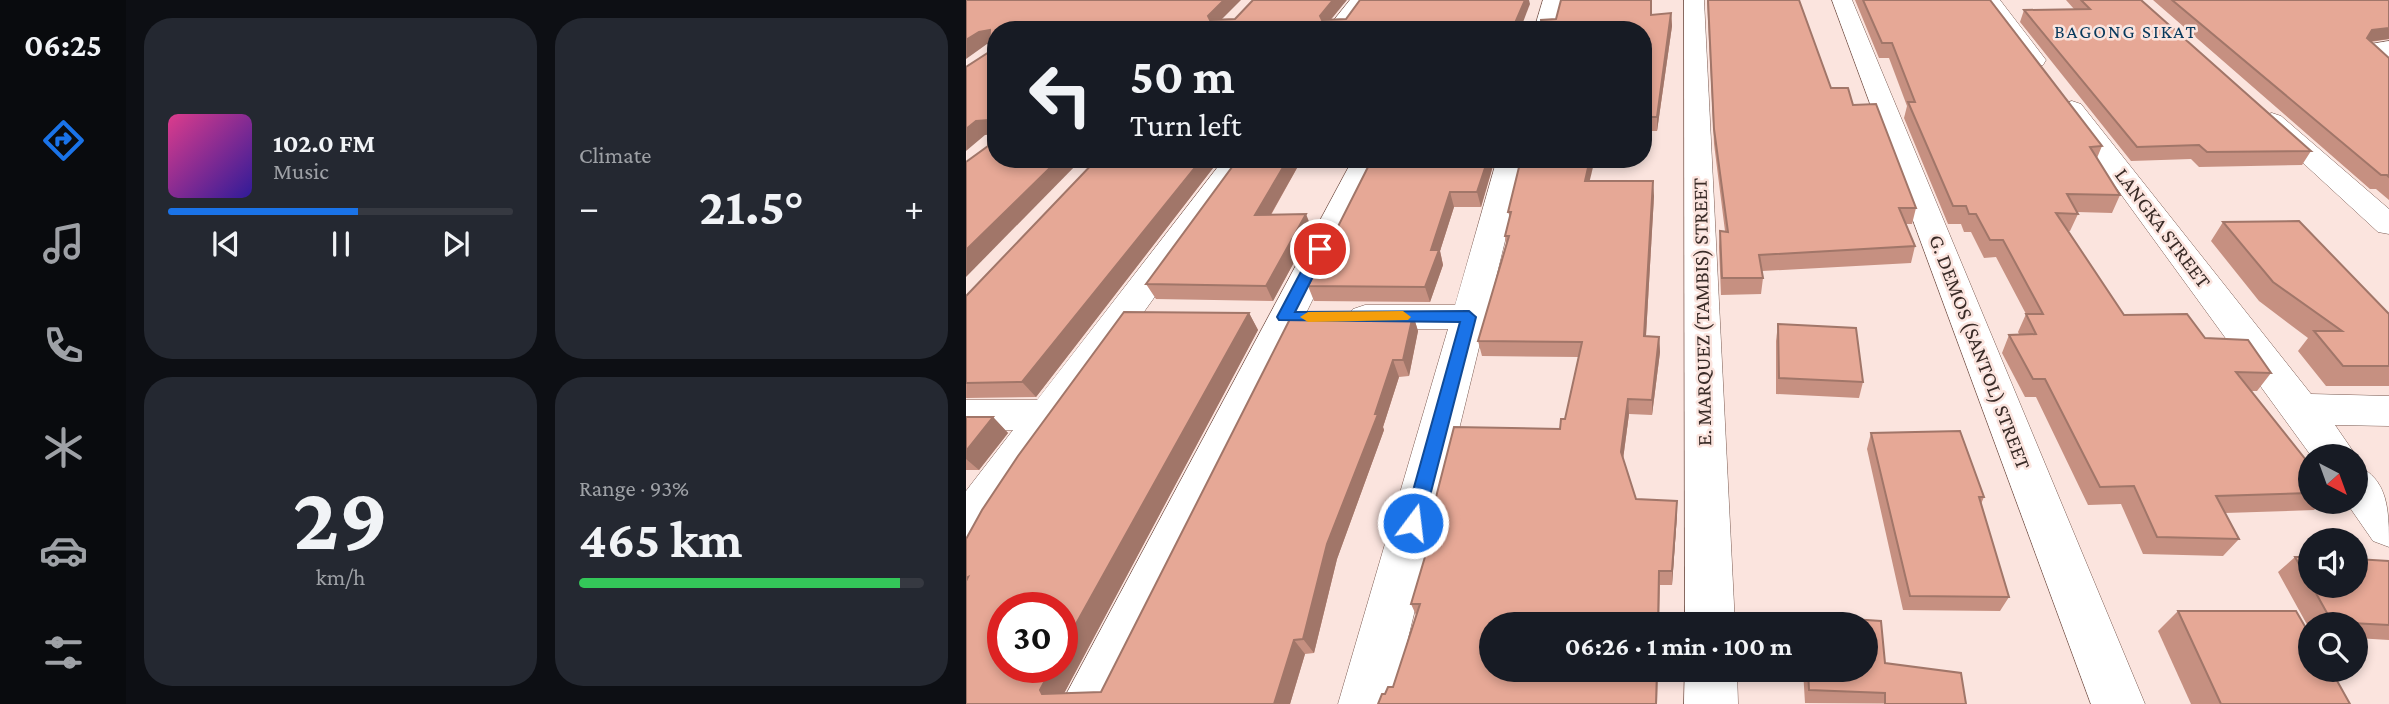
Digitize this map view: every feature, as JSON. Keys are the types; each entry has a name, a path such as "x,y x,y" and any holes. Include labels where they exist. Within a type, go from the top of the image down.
{"street":[{"path":"1344,21 1360,0"},
{"path":"1547,21 1553,0"},
{"name":"E. MARQUEZ (TAMBIS) STREET","path":"1695,0 1710,612"},
{"name":"G. DEMOS (SANTOL) STREET","path":"1842,0 2118,704"},
{"name":"LANGKA STREET","path":"1990,0 2326,444"},
{"path":"2389,48 2373,50 2389,64"},
{"path":"2258,108 2389,225"},
{"path":"966,525 1232,168"},
{"path":"1088,704 1271,316 1361,168"},
{"path":"1365,704 1509,168"},
{"path":"1122,314 1162,315"},
{"path":"1271,316 1469,317"},
{"path":"2300,409 2389,411"},
{"path":"966,415 1047,415"},
{"path":"2368,499 2389,527"},
{"path":"1711,682 1712,704"}],"building":[{"path":"966,0 1224,0 1208,16 1210,20 1235,19 1253,0 1333,0 1320,16 1322,20 1346,19 1360,0 1525,0 1516,21 987,21 987,31 966,40"},
{"path":"1561,0 1651,0 1651,15 1671,13 1657,117 1652,117 1652,21 1541,21 1556,19"},
{"path":"1708,0 1799,0 1831,88 1848,88 1853,105 1876,104 1916,208 1899,208 1915,246 1759,255 1763,278 1722,278 1720,231 1728,232 1714,129"},
{"path":"1863,0 1990,0 2102,146 2090,147 2120,195 2067,194 2078,214 2056,213 2124,315 2187,314 2205,338 2248,340 2271,373 2236,372 2298,450 2298,493 2216,496 2239,539 2157,537 2134,486 2100,487 2045,379 2033,379 2009,335 2036,334 2026,314 2043,314 2003,240 1990,240 1976,214 1969,214 1966,206 1953,206 1908,102 1915,102 1892,43 1882,43"},
{"path":"2081,0 2141,0 2311,151 2207,152 2199,145 2137,147 2024,10 2090,9"},
{"path":"2172,0 2389,0 2389,28 2372,30 2367,38 2389,58 2389,177 2381,175"},
{"path":"987,53 987,120 976,121 966,129 966,67"},
{"path":"987,147 987,168 1050,168 966,250 966,162"},
{"path":"1088,168 1195,168 1022,382 966,383 966,296"},
{"path":"1231,168 1283,168 1255,215 1306,214 1266,286 1146,284"},
{"path":"1367,168 1485,168 1477,192 1450,192 1431,250 1439,250 1425,287 1308,286"},
{"path":"1519,168 1588,168 1585,181 1653,181 1644,336 1659,337 1652,400 1628,399 1621,452 1636,499 1677,501 1672,571 1659,571 1658,612 1479,612 1479,682 1657,682 1656,704 1378,704 1388,687 1393,687 1420,604 1411,604 1430,540 1425,540 1454,427 1560,429 1561,419 1565,419 1582,342 1478,341 1509,236 1505,236 1511,212 1508,212"},
{"path":"2299,221 2389,314 2389,366 2343,366 2314,331 2342,331 2273,282 2223,222"},
{"path":"1124,312 1249,313 1078,620 1078,592 987,592 987,683 1044,683 1040,690 1042,694 1101,692 1293,313 1413,315 1403,360 1393,360 1375,414 1378,414 1327,544 1303,639 1294,640 1274,704 966,704 966,539 1018,456"},
{"path":"1778,324 1856,328 1863,382 1779,378"},
{"path":"966,417 993,417 966,451"},
{"path":"1960,431 1984,497 1979,497 2009,597 1910,596 1871,433"},
{"path":"2368,560 2389,561 2389,625 2368,624 2368,612 2326,612 2319,598 2368,598"},
{"path":"2178,611 2296,611 2298,682 2338,682 2350,704 2221,704"},
{"path":"1878,621 1881,621 1885,663 1961,673 1966,704 1885,704 1885,693 1809,690 1809,682 1878,682"}],"slow traffic":[{"path":"1308,317 1403,317"}],"district":[{"name":"BAGONG SIKAT","path":"2126,31"}],"route":[{"path":"1320,249 1284,317 1469,317 1413,523"}]}
